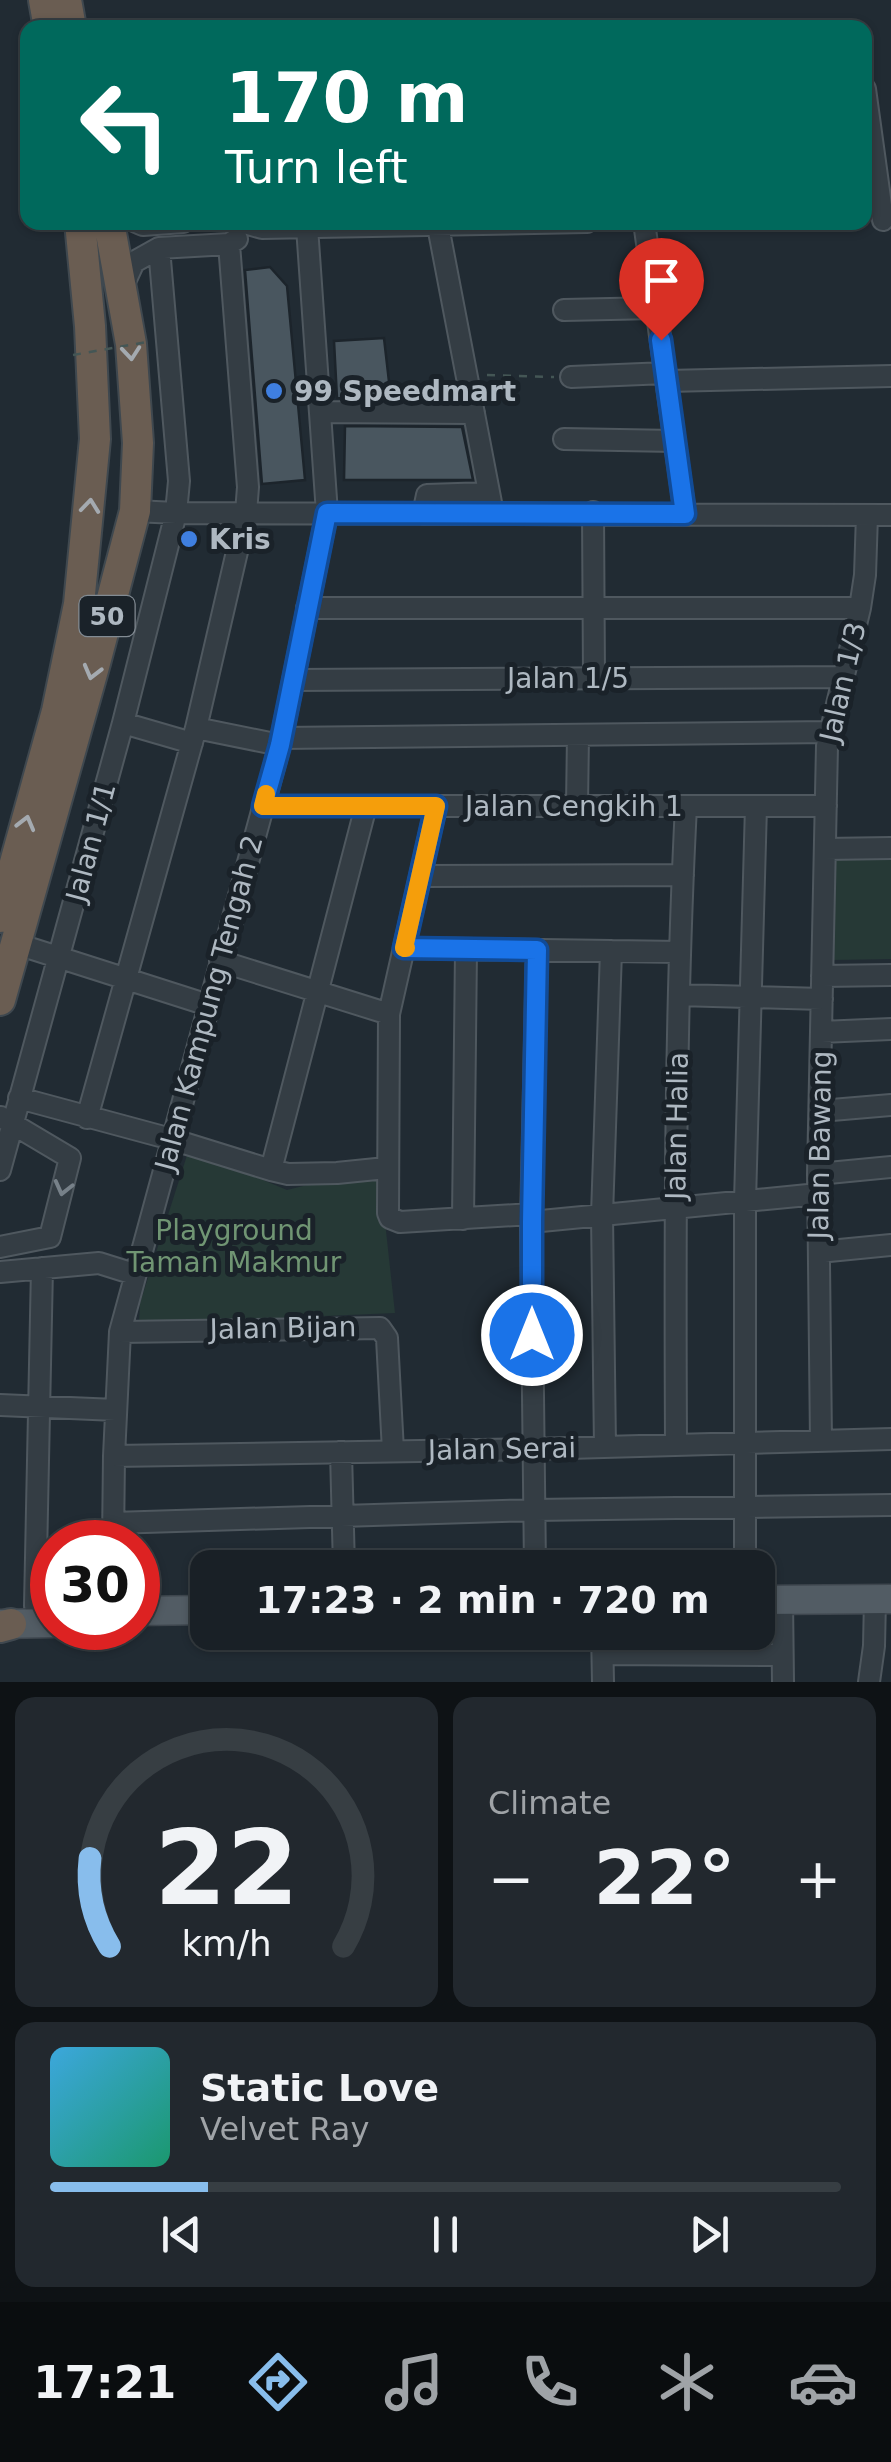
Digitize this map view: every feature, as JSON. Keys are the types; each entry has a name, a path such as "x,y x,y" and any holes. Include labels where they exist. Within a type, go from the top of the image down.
{"highway":[{"name":"50","path":"0,918 57,711 79,604 95,424 81,230"},
{"name":"50","path":"0,1000 134,511 138,444 131,344 111,230"}],"main road":[{"path":"775,1600 883,1599"},
{"path":"160,1611 190,1610"}],"street":[{"path":"872,150 880,220"},
{"path":"122,290 134,262 158,248 229,244 247,230"},
{"name":"Jalan Kampung Tengah 2","path":"113,1520 120,1332 280,742 327,513 307,230"},
{"path":"439,230 491,503"},
{"path":"645,230 685,514"},
{"path":"87,1118 194,735 246,513 248,488 229,244"},
{"name":"Jalan 1/1","path":"0,1170 6,1120 19,1098 59,957 124,723 176,513 179,482 158,248"},
{"path":"564,310 656,308"},
{"path":"570,377 891,376"},
{"path":"321,412 474,413"},
{"path":"564,439 675,440"},
{"path":"134,511 423,514 427,495 593,512 891,515"},
{"path":"593,512 594,678"},
{"name":"Jalan 1/3","path":"825,849 827,746 860,608 868,515"},
{"path":"308,608 860,608"},
{"name":"Jalan 1/5","path":"293,680 842,677"},
{"path":"124,723 194,735 280,742 830,732"},
{"path":"577,806 578,735"},
{"name":"Jalan Cengkih 1","path":"263,806 826,806"},
{"path":"270,1170 366,806"},
{"path":"436,806 390,1014 386,1168 386,1208 390,1218 400,1222 602,1215 745,1202 891,1167"},
{"name":"Jalan Halia","path":"676,1445 675,1209 686,806"},
{"path":"744,1550 745,1202 756,806"},
{"path":"825,849 891,848"},
{"name":"Jalan Bawang","path":"821,1441 818,1184 825,849"},
{"path":"421,876 683,875"},
{"path":"16,944 208,1005"},
{"path":"404,948 680,952"},
{"path":"463,1219 466,950"},
{"path":"535,1550 532,1218 537,950"},
{"path":"605,1447 602,1215 611,951"},
{"path":"220,961 390,1014"},
{"path":"822,976 891,975"},
{"path":"679,995 822,999"},
{"path":"821,1032 891,1029"},
{"path":"19,1098 288,1174 386,1168"},
{"path":"820,1112 891,1105"},
{"path":"0,1247 50,1237 70,1158 6,1120"},
{"path":"819,1252 891,1245"},
{"path":"0,1272 99,1263 134,1274"},
{"path":"22,1617 38,1407 42,1268"},
{"name":"Jalan Bijan","path":"120,1332 380,1328 387,1338 393,1451"},
{"path":"0,1405 116,1410"},
{"name":"Jalan Serai","path":"114,1456 891,1439"},
{"path":"340,1452 343,1550"},
{"path":"160,1530 342,1516 891,1505"},
{"path":"870,1682 883,1647 883,1599"},
{"path":"775,1623 783,1682"},
{"path":"602,1650 603,1682"},
{"path":"707,1650 782,1655"}],"path":[{"path":"73,356 147,342"},
{"path":"466,374 570,377"}],"green space":[{"path":"832,852 891,852 891,959 832,960"},
{"name":"Playground Taman Makmur","path":"189,1149 287,1190 379,1167 395,1313 139,1324 140,1303"}],"building":[{"path":"270,267 287,286 305,480 262,484 245,270"},
{"path":"384,338 391,399 337,398 334,341"},
{"path":"345,426 462,427 473,480 344,480"}],"slow traffic":[{"path":"266,794 263,806 436,806 406,948"}],"place":[{"name":"99 Speedmart","path":"274,391"},
{"name":"Kris","path":"189,539"}],"route":[{"path":"532,1335 537,950 404,948 436,806 263,806 280,745 327,513 685,514 661,340"}]}
